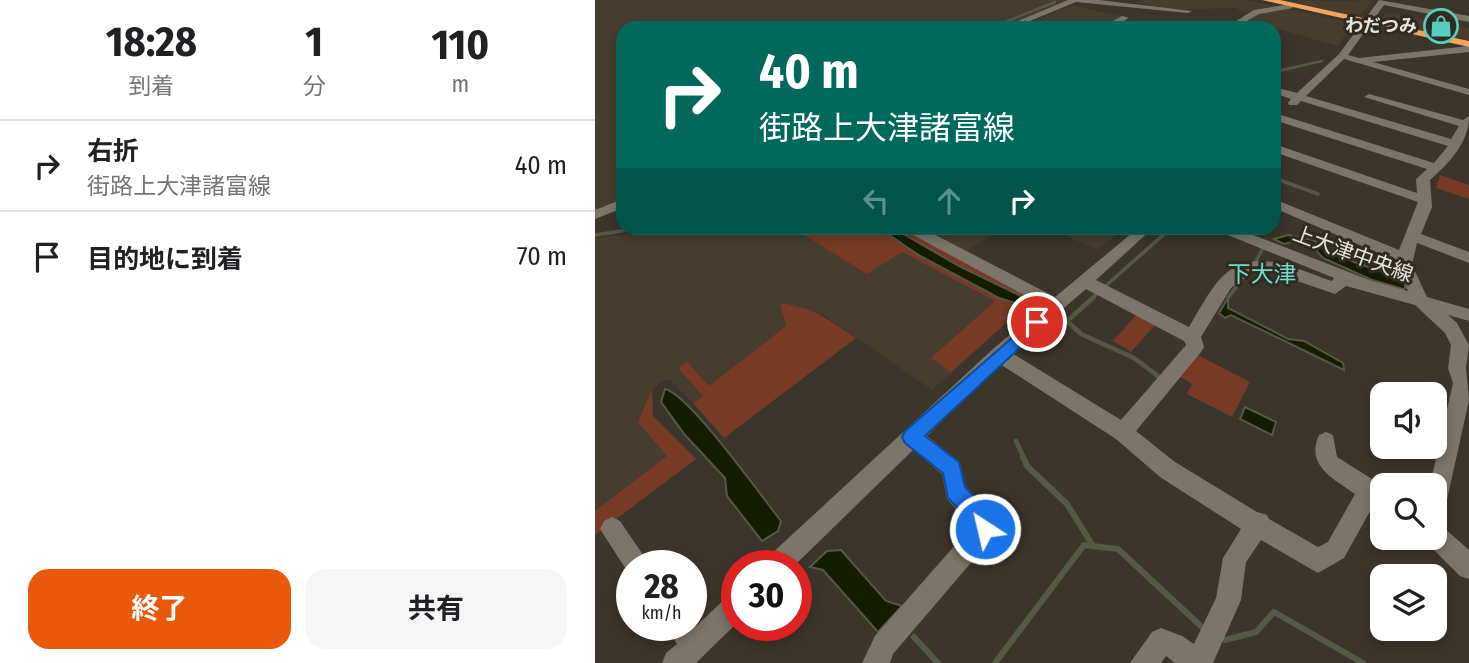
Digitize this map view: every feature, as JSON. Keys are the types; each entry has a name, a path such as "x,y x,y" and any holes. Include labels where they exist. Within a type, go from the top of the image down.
{"highway":[{"path":"1267,0 1469,47"}],"street":[{"path":"1022,21 1075,0 1188,11"},
{"path":"1256,0 1285,5"},
{"path":"1281,113 1342,56 1382,1 1469,19"},
{"path":"1241,21 1258,12 1285,5"},
{"path":"1119,21 1125,18"},
{"path":"1358,60 1469,47"},
{"path":"1342,56 1469,92"},
{"path":"1281,92 1460,142"},
{"path":"1369,97 1467,121 1460,142 1423,179 1426,200 1404,258 1404,265 1421,301 1451,328 1460,345 1457,368 1466,386 1444,473"},
{"path":"1281,120 1433,167"},
{"path":"1281,150 1426,200"},
{"path":"595,215 616,206"},
{"path":"1281,206 1404,258"},
{"path":"924,235 1056,305"},
{"path":"794,550 999,354 1056,305 1097,287 1140,235"},
{"name":"上大津中央線","path":"1241,235 1367,285 1469,314"},
{"path":"1412,236 1469,258"},
{"path":"1192,337 1225,284 1251,265 1275,268 1335,288 1342,280 1367,285"},
{"path":"1097,287 1192,337 1195,347 1123,432"},
{"path":"999,354 1123,432 1138,447 1211,497 1259,523 1318,561 1336,550 1370,502"},
{"path":"876,663 884,645 985,529 982,518 955,491 953,469 912,437"},
{"path":"1327,442 1327,461 1370,491"},
{"path":"1144,663 1153,647 1161,641 1173,645 1198,663 1228,600 1235,558 1259,523"},
{"path":"612,529 627,550"},
{"path":"1447,546 1469,567"},
{"path":"683,645 721,617"}],"shaded area":[{"path":"595,0 1069,0 1017,21 616,21 616,202 595,211"},
{"path":"1247,0 1340,20 1351,26 1338,46 1281,30 1281,21 1244,21 1256,11 1241,12 1237,8 1163,10 1136,2"},
{"path":"1275,0 1373,0 1362,14 1342,15"},
{"path":"1072,5 1124,17 1116,21 1033,21"},
{"path":"1385,12 1469,28 1469,40 1393,26 1383,18"},
{"path":"1440,175 1469,185 1469,199 1436,188"},
{"path":"622,235 872,235 995,301 1023,309 932,390 822,314 693,403 670,380 663,381 652,389 653,416 696,459 595,535 595,239"},
{"path":"804,235 889,235 920,256 999,298 1025,306 951,372 931,358 995,301 902,252 867,274"},
{"path":"889,235 905,235 959,266 1029,300 1030,303 1025,306 999,298 920,256"},
{"path":"905,235 917,235 1029,296 1029,300 959,266"},
{"path":"929,235 992,235 963,254"},
{"path":"1065,235 1115,235 1097,250"},
{"path":"1288,235 1312,240 1343,258 1402,279 1406,287 1403,289 1372,280 1323,258 1315,249 1294,241 1284,244 1274,239"},
{"path":"1228,298 1228,308 1288,339 1304,341 1343,363 1344,370 1231,315 1225,318 1219,313"},
{"path":"780,303 811,311 856,338 724,438 693,403 703,396 678,368 687,362 709,386 786,326"},
{"path":"1138,313 1156,324 1131,352 1113,341"},
{"path":"1196,354 1250,382 1232,417 1187,394 1192,384 1177,375"},
{"path":"652,389 653,416 696,459 595,535 595,511 667,456 638,422"},
{"path":"665,389 691,409 725,448 781,521 778,531 762,541 727,496 725,478 685,435 661,402"},
{"path":"1245,407 1276,422 1272,435 1240,419"},
{"path":"841,550 886,601 902,606 878,632 823,570 812,567 827,551"}],"waterway":[{"path":"1008,21 1055,2"},
{"path":"1281,70 1322,61"},
{"path":"1281,181 1318,194"},
{"path":"595,235 616,232"},
{"path":"1092,298 1163,235"},
{"path":"1256,261 1262,250"},
{"path":"1228,298 1242,279"},
{"path":"1067,321 1094,297"},
{"path":"1063,320 1067,321"},
{"path":"1067,321 1081,334 1134,358 1158,376"},
{"path":"1016,441 1024,458"},
{"path":"1023,457 1027,466 1067,504 1093,546"},
{"path":"995,663 1084,545 1118,549 1204,629"},
{"path":"1225,640 1256,632 1274,612 1363,663"},
{"path":"914,637 938,663"}],"place":[{"name":"わだつみ","path":"1441,26"}],"district":[{"name":"下大津","path":"1262,274"}],"route":[{"path":"985,529 982,518 955,491 953,469 912,437 999,354 1037,322"}]}
